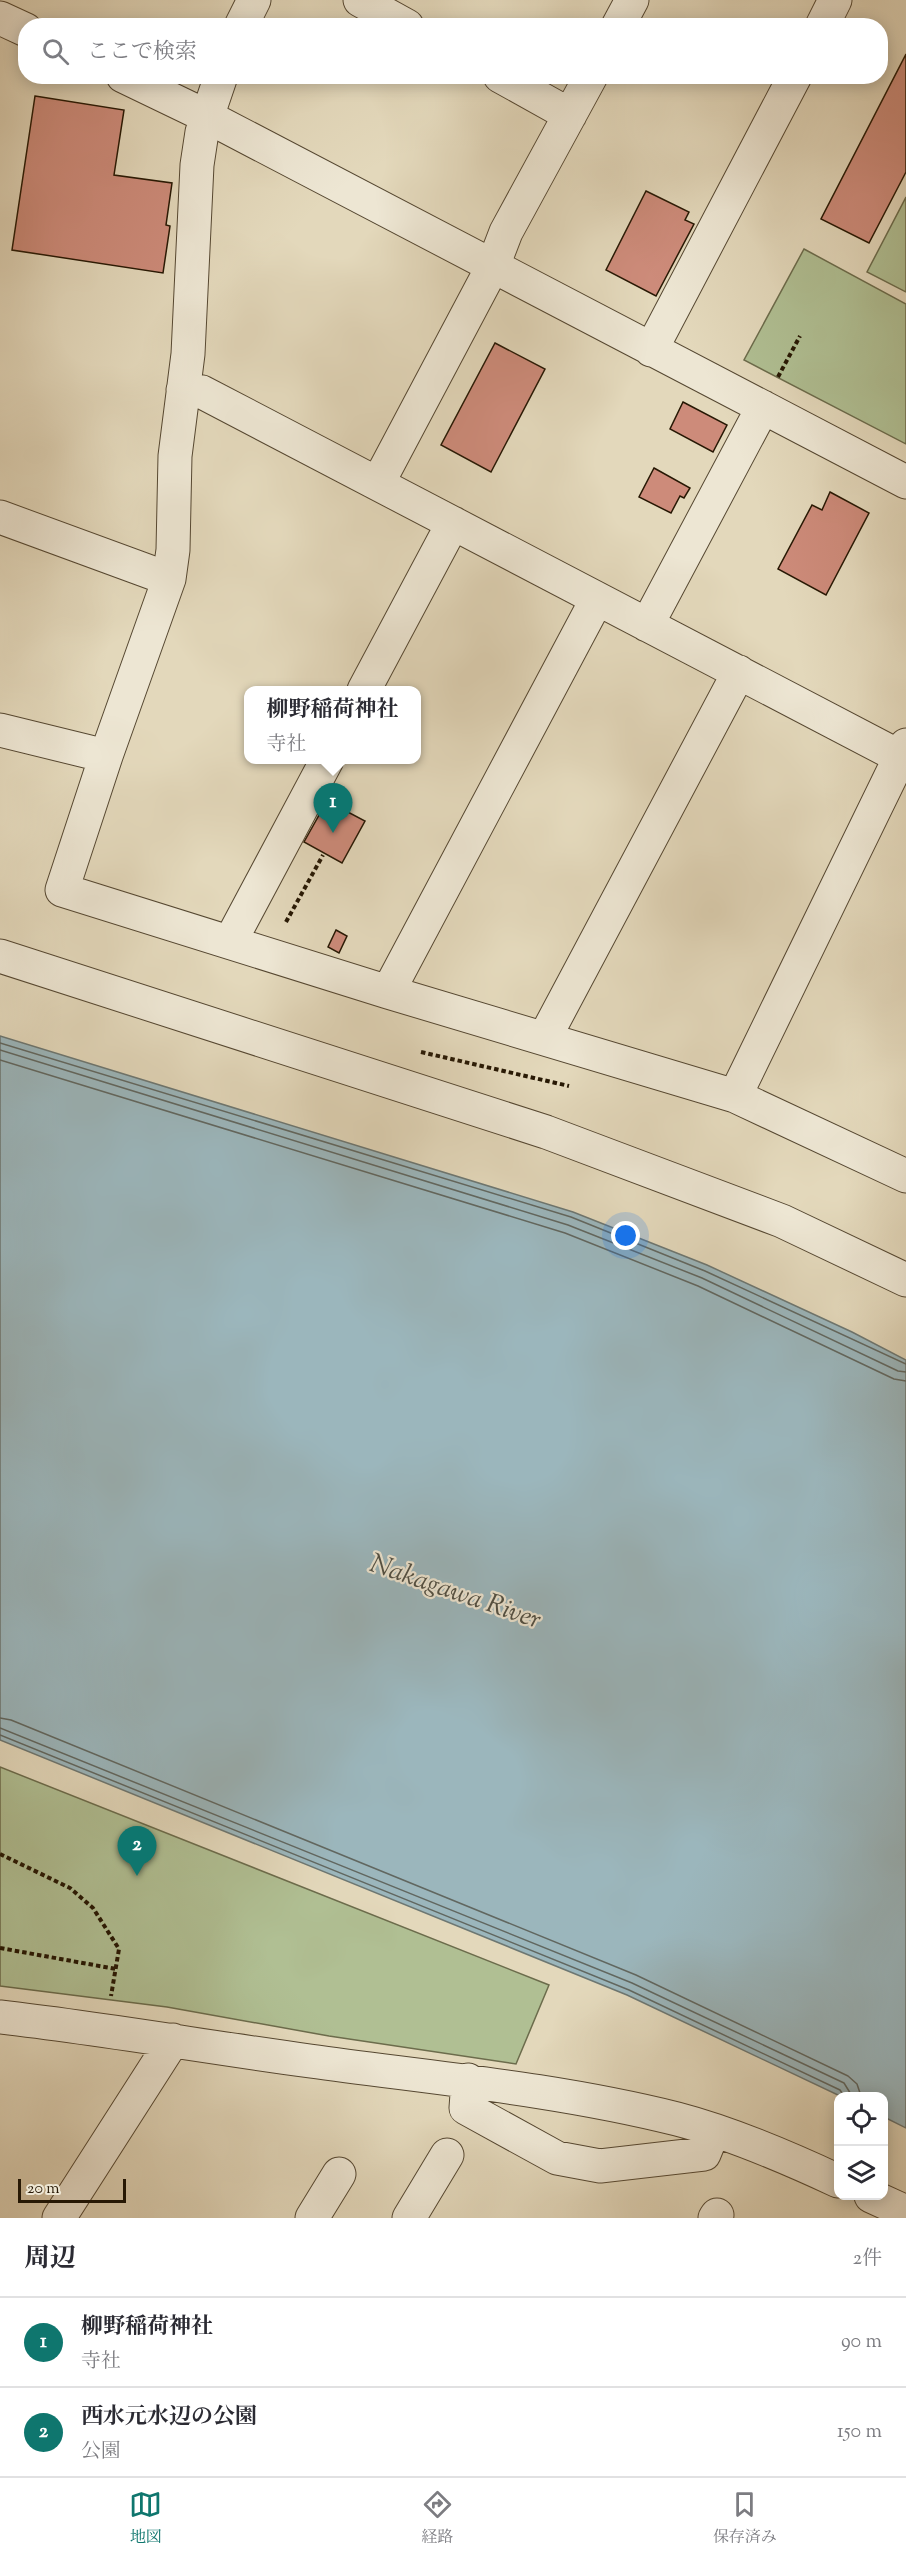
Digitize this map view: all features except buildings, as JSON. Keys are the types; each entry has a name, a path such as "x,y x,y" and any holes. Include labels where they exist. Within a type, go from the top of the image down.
{"street":[{"path":"245,18 254,0"},
{"path":"360,0 393,18"},
{"path":"622,18 632,0"},
{"path":"826,18 835,0"},
{"path":"0,18 18,26"},
{"path":"140,84 206,116 651,350 769,394 906,482"},
{"path":"218,84 206,116 197,165 183,390 175,456 173,550 169,579 106,756 62,890 388,992 545,1037 735,1096 906,1176"},
{"path":"514,84 570,115"},
{"path":"378,483 493,266 506,232 587,84"},
{"path":"651,350 791,84"},
{"path":"183,390 202,392 647,625 904,754 735,1096"},
{"path":"647,625 769,394"},
{"path":"0,517 169,579"},
{"path":"366,686 453,523"},
{"path":"388,992 597,599"},
{"path":"545,1037 739,672"},
{"path":"0,730 106,756"},
{"path":"230,942 324,764"},
{"path":"0,956 546,1132 782,1221 906,1280"},
{"path":"0,2017 104,2029 311,2061 468,2080 607,2104 680,2120 834,2179"},
{"path":"59,2218 173,2040"},
{"path":"468,2080 466,2108 557,2158 600,2166 704,2154 713,2132"},
{"path":"409,2218 447,2155"},
{"path":"312,2218 339,2175"},
{"path":"880,2200 906,2212"}],"path":[{"path":"769,394 800,336"},
{"path":"268,954 323,855"},
{"path":"417,1051 575,1087"},
{"path":"0,1854 70,1888 93,1908 119,1949 104,2029"},
{"path":"0,1948 116,1969"}],"green space":[{"path":"906,197 906,292 867,272"},
{"path":"804,249 906,304 906,444 744,360"},
{"path":"0,1767 549,1985 516,2064 329,2036 167,2007 0,1986"}],"water":[{"name":"Nakagawa River","path":"0,1036 573,1212 707,1265 852,1332 906,1360 906,2128 888,2119 888,2092 834,2093 627,1995 0,1740"}],"place":[{"name":"柳野稲荷神社","path":"333,833"},
{"name":"西水元水辺の公園","path":"137,1876"}]}
